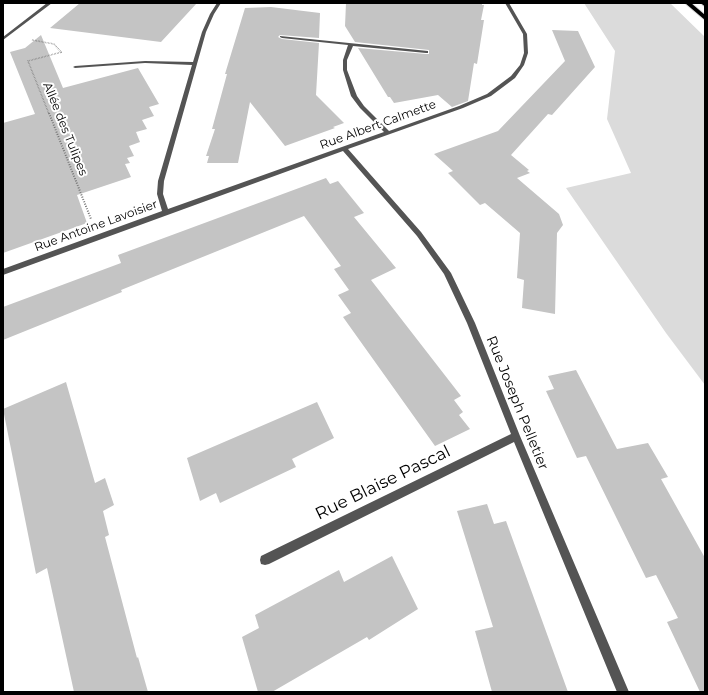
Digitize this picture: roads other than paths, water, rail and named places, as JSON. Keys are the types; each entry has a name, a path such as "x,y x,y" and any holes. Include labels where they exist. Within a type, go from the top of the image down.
{"main road":[{"path":"688,3 705,18"}],"street":[{"path":"3,39 50,3"},
{"name":"Rue Antoine Lavoisier","path":"3,272 166,212 160,194 161,181 206,26 219,3"},
{"name":"Rue Albert Calmette","path":"166,212 480,100 498,90 513,77 524,59 526,41 523,28 507,3"},
{"path":"282,36 426,52"},
{"path":"351,44 345,60 345,70 354,96 362,107 388,133"},
{"path":"76,67 141,62 194,64"},
{"name":"Rue Joseph Pelletier","path":"344,149 419,234 447,273 471,323 516,436 623,692"},
{"name":"Rue Blaise Pascal","path":"265,560 516,436"}]}
